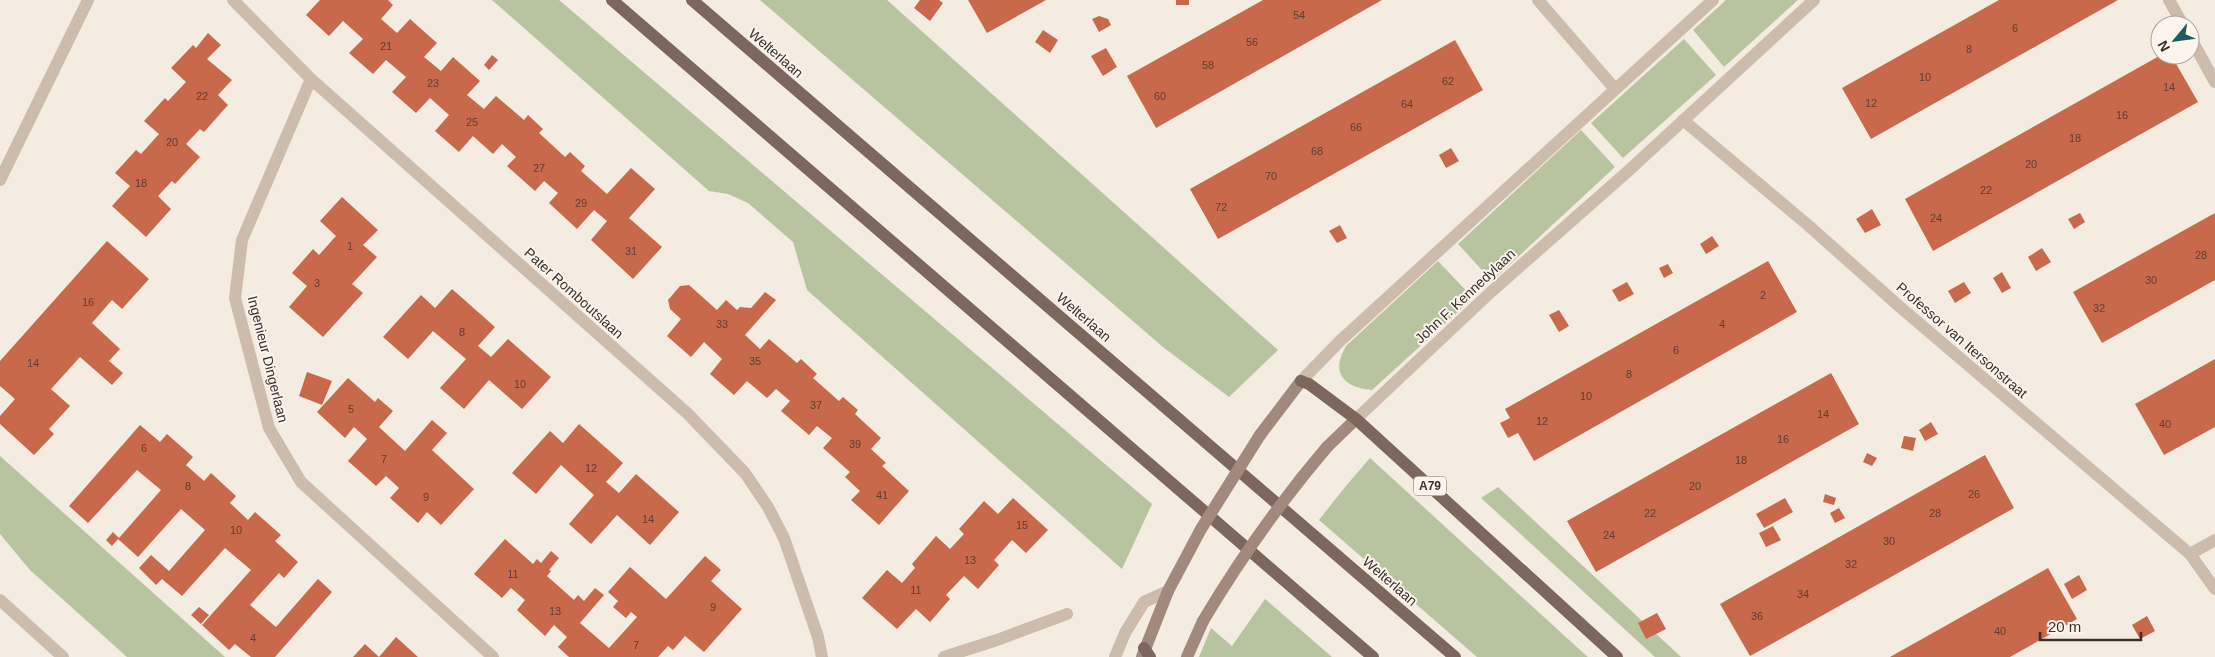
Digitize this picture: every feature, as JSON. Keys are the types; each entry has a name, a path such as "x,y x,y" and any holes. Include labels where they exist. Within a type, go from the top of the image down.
{"main road":[{"path":"612,0 1373,657"},
{"name":"Welterlaan","path":"692,0 1455,657"},
{"path":"1145,654 1168,591 1234,474 1301,382"},
{"name":"A79","path":"1301,382 1309,384 1356,419 1618,657"},
{"name":"John F. Kennedylaan","path":"1187,657 1203,621 1231,574 1261,530 1327,447 1356,419"}],"street":[{"path":"0,180 88,0"},
{"name":"Pater Romboutslaan","path":"233,0 311,79 687,413 745,473 768,507 784,538 818,638 822,657"},
{"path":"1538,0 1616,89"},
{"path":"1301,382 1340,341 1713,0"},
{"name":"John F. Kennedylaan","path":"1356,419 1492,290 1684,120 1814,0"},
{"path":"2169,0 2177,15"},
{"path":"2200,55 2215,82"},
{"name":"Ingenieur Dingerlaan","path":"311,79 242,240 237,279 235,298 269,428 301,482 493,657"},
{"name":"Professor van Itersonstraat","path":"1684,120 1810,226 1900,307 2190,554 2215,589"},
{"path":"2190,554 2215,540"},
{"path":"1115,657 1124,633 1144,602 1168,591"},
{"path":"0,600 63,657"},
{"path":"944,657 1067,614"}],"green space":[{"path":"492,0 559,0 1152,504 1122,569 807,290 793,242 748,203 728,194 709,191"},
{"path":"760,0 887,0 1278,350 1229,397 1163,347"},
{"path":"1726,0 1798,0 1724,67 1693,30"},
{"path":"1684,39 1716,75 1623,158 1591,123"},
{"path":"1581,130 1615,167 1492,281 1458,244"},
{"path":"1438,261 1473,298 1372,390 1362,389 1347,382 1342,377 1339,364 1346,346"},
{"path":"0,456 225,657 127,657 30,570 0,534"},
{"path":"1370,458 1588,657 1477,657 1319,520"},
{"path":"1498,487 1681,657 1655,657 1481,498"},
{"path":"1265,599 1332,657 1199,657 1211,628 1232,646"}],"building":[{"path":"320,0 388,0 393,5 381,19 397,33 410,19 437,43 424,57 441,71 453,57 480,81 467,95 484,109 496,96 524,120 528,115 543,129 539,133 565,157 570,152 585,166 581,171 607,194 631,168 655,189 629,218 662,247 633,279 591,240 607,221 594,210 577,229 549,203 558,193 544,181 535,191 507,166 516,157 502,144 493,154 473,136 459,152 435,131 449,115 430,98 416,113 392,92 406,77 386,60 373,74 349,53 363,39 343,21 329,36 306,15"},
{"path":"920,0 939,0 943,3 930,21 914,8"},
{"path":"968,0 1046,0 987,33"},
{"path":"1176,0 1189,0 1189,5 1176,5"},
{"path":"1263,0 1382,0 1156,128 1127,76"},
{"path":"1999,0 2118,0 1871,139 1842,88"},
{"path":"1099,16 1108,19 1111,25 1099,32 1092,19"},
{"path":"1043,30 1058,40 1050,53 1035,42"},
{"path":"208,33 221,45 207,59 232,80 218,95 228,105 204,132 200,129 186,144 200,157 175,184 172,181 158,196 171,209 146,237 112,206 130,186 115,173 136,150 141,154 159,134 144,121 165,98 168,101 186,82 171,68 193,45 196,48"},
{"path":"1455,40 1483,90 1218,239 1190,189"},
{"path":"1106,48 1117,67 1103,76 1091,56"},
{"path":"492,55 498,60 489,70 484,65"},
{"path":"2150,61 2150,65 2177,65 2198,102 1933,251 1905,199"},
{"path":"1451,148 1459,161 1446,168 1439,155"},
{"path":"342,197 378,230 363,245 377,257 352,284 363,293 323,337 289,307 307,286 292,273 313,249 319,255 336,236 320,221"},
{"path":"1872,209 1881,225 1865,233 1856,219"},
{"path":"2080,213 2085,222 2074,229 2068,219"},
{"path":"2215,213 2215,280 2102,343 2073,292"},
{"path":"1340,225 1347,238 1337,243 1329,231"},
{"path":"1712,236 1719,246 1706,254 1700,244"},
{"path":"107,241 149,279 122,309 112,300 92,323 120,349 109,361 123,373 112,385 80,357 51,389 70,406 49,429 54,434 34,455 0,424 0,416 15,399 0,386 0,361"},
{"path":"2042,248 2051,262 2036,271 2028,257"},
{"path":"1768,261 1797,312 1534,461 1518,433 1508,438 1500,423 1510,418 1505,409"},
{"path":"1668,264 1673,273 1664,278 1659,268"},
{"path":"2002,272 2011,288 2002,293 1993,278"},
{"path":"1627,282 1634,294 1619,302 1612,290"},
{"path":"1964,282 1971,293 1955,303 1948,291"},
{"path":"689,285 717,310 726,300 737,310 740,307 751,308 765,292 776,300 745,335 760,349 769,339 797,363 801,359 817,374 813,378 839,401 843,397 858,410 855,414 881,438 871,449 886,463 882,466 909,491 879,525 851,500 860,491 845,477 850,472 823,448 832,438 817,426 809,435 781,411 790,401 776,389 767,398 747,381 734,395 710,374 722,359 704,342 691,357 667,336 681,319 670,309 668,300 680,286"},
{"path":"452,289 495,327 478,346 491,357 508,339 551,377 522,409 489,380 464,409 440,388 466,359 433,331 408,359 383,337 421,295 435,308"},
{"path":"1559,310 1569,326 1559,332 1549,315"},
{"path":"2215,359 2215,427 2164,455 2135,404"},
{"path":"307,372 332,381 322,405 299,396"},
{"path":"1831,373 1859,424 1596,572 1567,521"},
{"path":"348,378 375,402 378,398 393,411 379,427 405,451 432,420 447,433 432,450 474,489 441,525 427,512 418,523 390,498 399,488 386,476 376,486 348,461 367,439 354,427 345,438 317,412"},
{"path":"1931,422 1938,434 1925,441 1919,430"},
{"path":"579,424 623,463 606,482 619,493 636,474 679,512 650,545 617,515 591,544 569,524 594,495 561,465 536,494 512,473 550,431 563,443"},
{"path":"140,425 160,442 167,434 193,457 186,465 204,481 211,473 236,496 230,503 248,520 255,512 281,535 275,541 298,562 284,578 279,573 250,605 276,627 318,579 332,592 275,657 251,657 235,644 229,650 202,625 251,570 225,548 182,596 162,579 156,585 139,568 151,555 169,571 205,530 181,509 138,557 118,539 112,546 106,540 113,532 119,538 161,490 137,470 88,523 69,506"},
{"path":"1904,436 1916,438 1913,451 1901,448"},
{"path":"1867,453 1877,458 1872,466 1863,462"},
{"path":"1985,455 2014,508 1750,656 1720,604"},
{"path":"1825,494 1836,498 1834,505 1823,502"},
{"path":"1013,498 1048,530 1026,553 1012,540 994,560 999,565 978,589 964,576 946,595 950,599 930,622 916,609 897,629 862,598 887,570 902,583 915,568 912,564 936,536 950,549 964,534 959,529 984,501 998,514"},
{"path":"1785,498 1793,512 1764,528 1756,514"},
{"path":"1839,508 1845,518 1835,523 1830,513"},
{"path":"1773,526 1781,540 1766,547 1759,533"},
{"path":"505,539 533,564 537,559 541,563 551,551 559,558 549,570 551,571 547,576 574,600 578,595 584,601 595,588 604,595 580,623 609,648 637,617 631,612 626,618 613,607 618,601 608,592 630,567 666,599 705,556 721,570 711,581 742,609 704,652 685,636 673,650 668,646 658,657 569,657 558,647 567,637 554,625 545,636 517,610 525,600 511,588 502,598 474,574"},
{"path":"2048,568 2077,619 2010,657 1890,657"},
{"path":"2079,575 2087,590 2072,599 2064,584"},
{"path":"199,607 209,615 201,624 191,615"},
{"path":"1657,613 1666,629 1646,639 1638,623"},
{"path":"2147,616 2155,631 2140,639 2132,625"},
{"path":"396,637 418,657 379,657"},
{"path":"365,644 379,657 353,657"}]}
